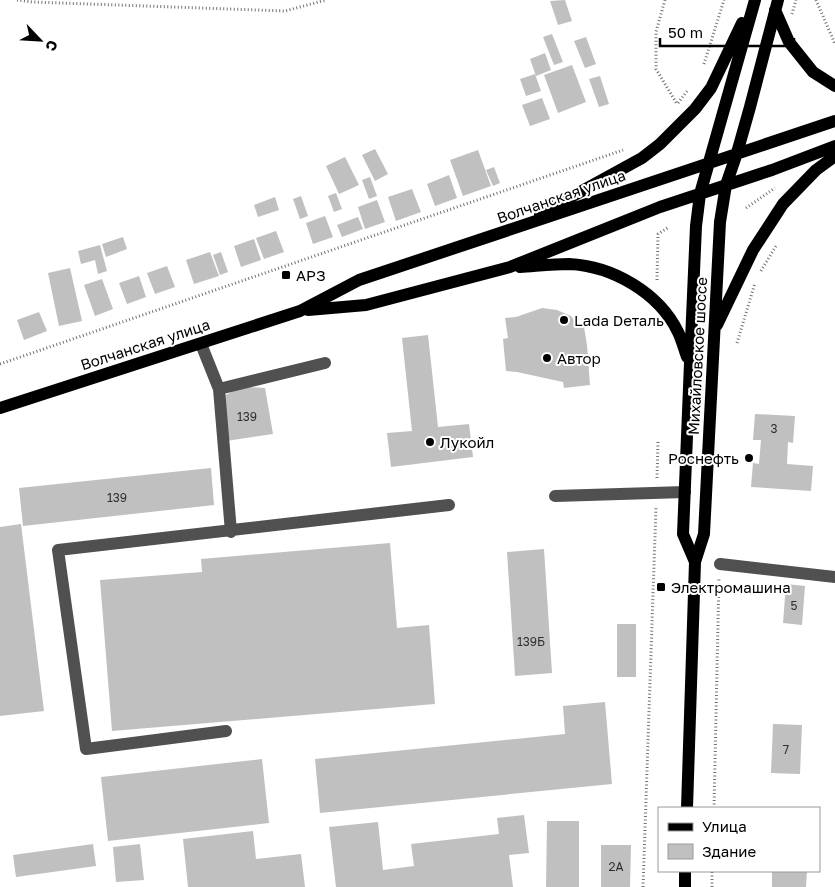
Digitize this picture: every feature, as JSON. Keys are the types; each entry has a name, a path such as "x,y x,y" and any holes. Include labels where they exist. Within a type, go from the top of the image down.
{"main road":[{"name":"Михайловское шоссе","path":"695,562 683,534 696,226 700,194 754,0"},
{"path":"511,230 642,158 660,144 695,109 711,88 754,0"},
{"name":"Михайловское шоссе","path":"687,807 695,562 704,534 720,222 726,185 737,153 776,5"},
{"path":"776,5 789,42 813,72 835,86"},
{"name":"Волчанская улица","path":"0,408 300,311 359,280 835,121"},
{"name":"Волчанская улица","path":"300,311 366,305 510,267 641,214 772,170 835,146"},
{"path":"715,329 753,250 783,204 816,170 835,156"},
{"path":"510,267 571,264 607,271 637,286 665,313 678,332 690,363"},
{"path":"685,872 685,887"}],"lane":[{"path":"201,344 219,389 232,532"},
{"path":"219,389 325,363"},
{"path":"555,496 685,492"},
{"path":"226,731 86,750 58,550 232,532 449,505"},
{"path":"720,564 835,577"}],"path":[{"path":"17,0 285,10 326,0"},
{"path":"665,0 656,32 656,69 676,104 689,89"},
{"path":"702,70 724,0"},
{"path":"816,0 835,44"},
{"path":"0,364 628,148"},
{"path":"746,208 775,188"},
{"path":"657,280 658,234 669,227"},
{"path":"761,272 780,238"},
{"path":"737,343 756,280"},
{"path":"643,887 658,441"},
{"path":"714,807 720,564"},
{"path":"712,872 712,887"}],"building":[{"path":"565,0 572,21 558,25 550,1"},
{"path":"552,34 563,62 554,65 543,37"},
{"path":"586,37 596,64 585,68 574,41"},
{"path":"545,53 551,70 536,76 530,59"},
{"path":"572,65 586,102 558,113 544,75"},
{"path":"535,74 541,91 526,96 520,79"},
{"path":"600,76 609,104 599,107 589,79"},
{"path":"542,98 550,119 530,126 522,105"},
{"path":"375,149 388,174 375,181 362,155"},
{"path":"478,150 491,186 463,196 450,160"},
{"path":"345,157 359,185 339,194 326,166"},
{"path":"494,167 500,183 493,186 486,170"},
{"path":"449,175 457,198 435,206 427,184"},
{"path":"370,177 377,196 369,199 362,180"},
{"path":"412,189 421,212 396,221 388,197"},
{"path":"336,193 342,209 334,212 328,196"},
{"path":"301,196 308,216 300,219 293,199"},
{"path":"275,197 279,210 258,217 254,205"},
{"path":"377,200 385,222 365,229 358,207"},
{"path":"325,216 333,237 313,244 306,223"},
{"path":"358,217 363,229 342,237 337,225"},
{"path":"276,231 284,252 264,259 256,238"},
{"path":"123,237 127,249 106,257 102,244"},
{"path":"254,239 261,260 241,267 234,246"},
{"path":"100,245 107,271 98,274 95,260 81,264 78,251"},
{"path":"210,252 219,276 194,284 186,260"},
{"path":"221,252 228,272 220,275 213,255"},
{"path":"167,266 175,287 155,294 147,273"},
{"path":"70,268 82,321 59,326 48,273"},
{"path":"139,276 146,297 127,304 119,283"},
{"path":"102,279 113,309 95,316 84,285"},
{"name":"Автор","path":"542,308 557,310 571,316 580,328 584,327 590,385 564,388 563,382 506,371 503,339 508,338 505,318 516,317"},
{"path":"39,312 47,331 24,340 17,320"},
{"path":"428,335 438,427 469,424 473,457 391,467 387,433 412,431 402,338"},
{"path":"248,387 265,388 273,434 226,441 222,397 237,389"},
{"path":"755,414 795,416 793,443 788,442 787,464 813,466 811,491 751,487 753,463 759,464 761,440 753,440"},
{"path":"211,468 214,505 23,526 19,488"},
{"path":"21,524 44,711 0,716 0,527"},
{"path":"390,543 397,628 429,625 435,704 112,731 100,580 202,572 201,559"},
{"path":"544,549 552,673 515,676 507,552"},
{"path":"786,584 805,586 802,625 783,623"},
{"path":"617,624 636,624 636,677 617,677"},
{"path":"605,702 612,784 320,813 315,759 565,734 563,706"},
{"path":"773,724 802,725 800,774 771,773"},
{"path":"262,759 269,823 108,841 101,777"},
{"path":"524,815 529,853 509,855 513,887 336,887 329,827 378,822 383,870 414,866 411,844 499,834 497,818"},
{"path":"547,821 579,821 579,887 546,887"},
{"path":"253,831 256,859 301,854 305,887 188,887 183,839"},
{"path":"93,844 96,866 16,877 13,855"},
{"path":"140,844 144,880 116,882 113,847"},
{"path":"601,845 631,845 630,887 601,887"},
{"path":"772,872 807,872 806,887 772,887"}],"place":[{"name":"АРЗ","path":"286,275"},
{"name":"Lada Dеталь","path":"564,320"},
{"name":"Автор","path":"547,358"},
{"name":"Лукойл","path":"430,442"},
{"name":"Роснефть","path":"749,458"},
{"name":"Электромашина","path":"661,587"}]}
